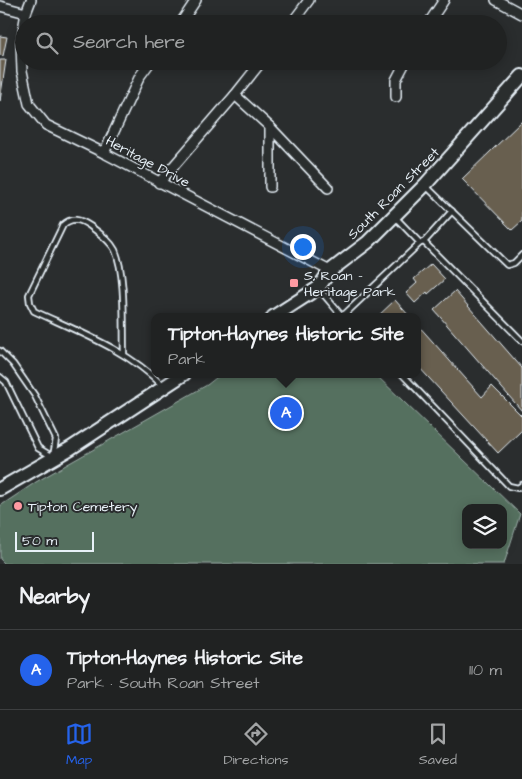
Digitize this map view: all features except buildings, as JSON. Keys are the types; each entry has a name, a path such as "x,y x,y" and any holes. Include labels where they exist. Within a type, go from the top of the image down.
{"main road":[{"name":"South Roan Street","path":"279,313 318,288 330,272 368,242 425,185 522,76"},
{"path":"0,489 71,448 178,378"}],"street":[{"name":"Heritage Drive","path":"26,13 31,0"},
{"path":"298,15 309,0"},
{"path":"434,15 444,0"},
{"path":"496,0 522,14"},
{"path":"187,15 197,1"},
{"path":"0,6 26,13"},
{"name":"Heritage Drive","path":"22,70 29,104 46,125 104,153 330,272"},
{"path":"104,153 144,70"},
{"path":"159,183 235,96 255,70"},
{"path":"396,97 396,80 401,70"},
{"path":"235,96 270,127 328,188"},
{"path":"270,127 270,187"}],"lane":[{"path":"425,185 507,265 522,256"},
{"path":"349,313 422,243 452,211"},
{"path":"393,216 522,341"},
{"path":"124,355 121,269 114,249 104,236 84,222 74,219 69,220 63,225 29,295 34,311 124,355 151,374"},
{"path":"318,288 339,313"},
{"path":"0,351 13,364 34,396 56,439 53,457 38,448 6,382 0,377"},
{"path":"155,378 164,387"},
{"path":"406,378 509,486 518,488 522,485"}],"green space":[{"path":"216,378 379,378 520,514 504,564 5,564 0,559 0,506 36,482 207,385"}],"place":[{"name":"S. Roan - Heritage Park","path":"294,283"},
{"name":"Tipton-Haynes Historic Site","path":"286,413"},
{"name":"Tipton Cemetery","path":"18,506"}]}
